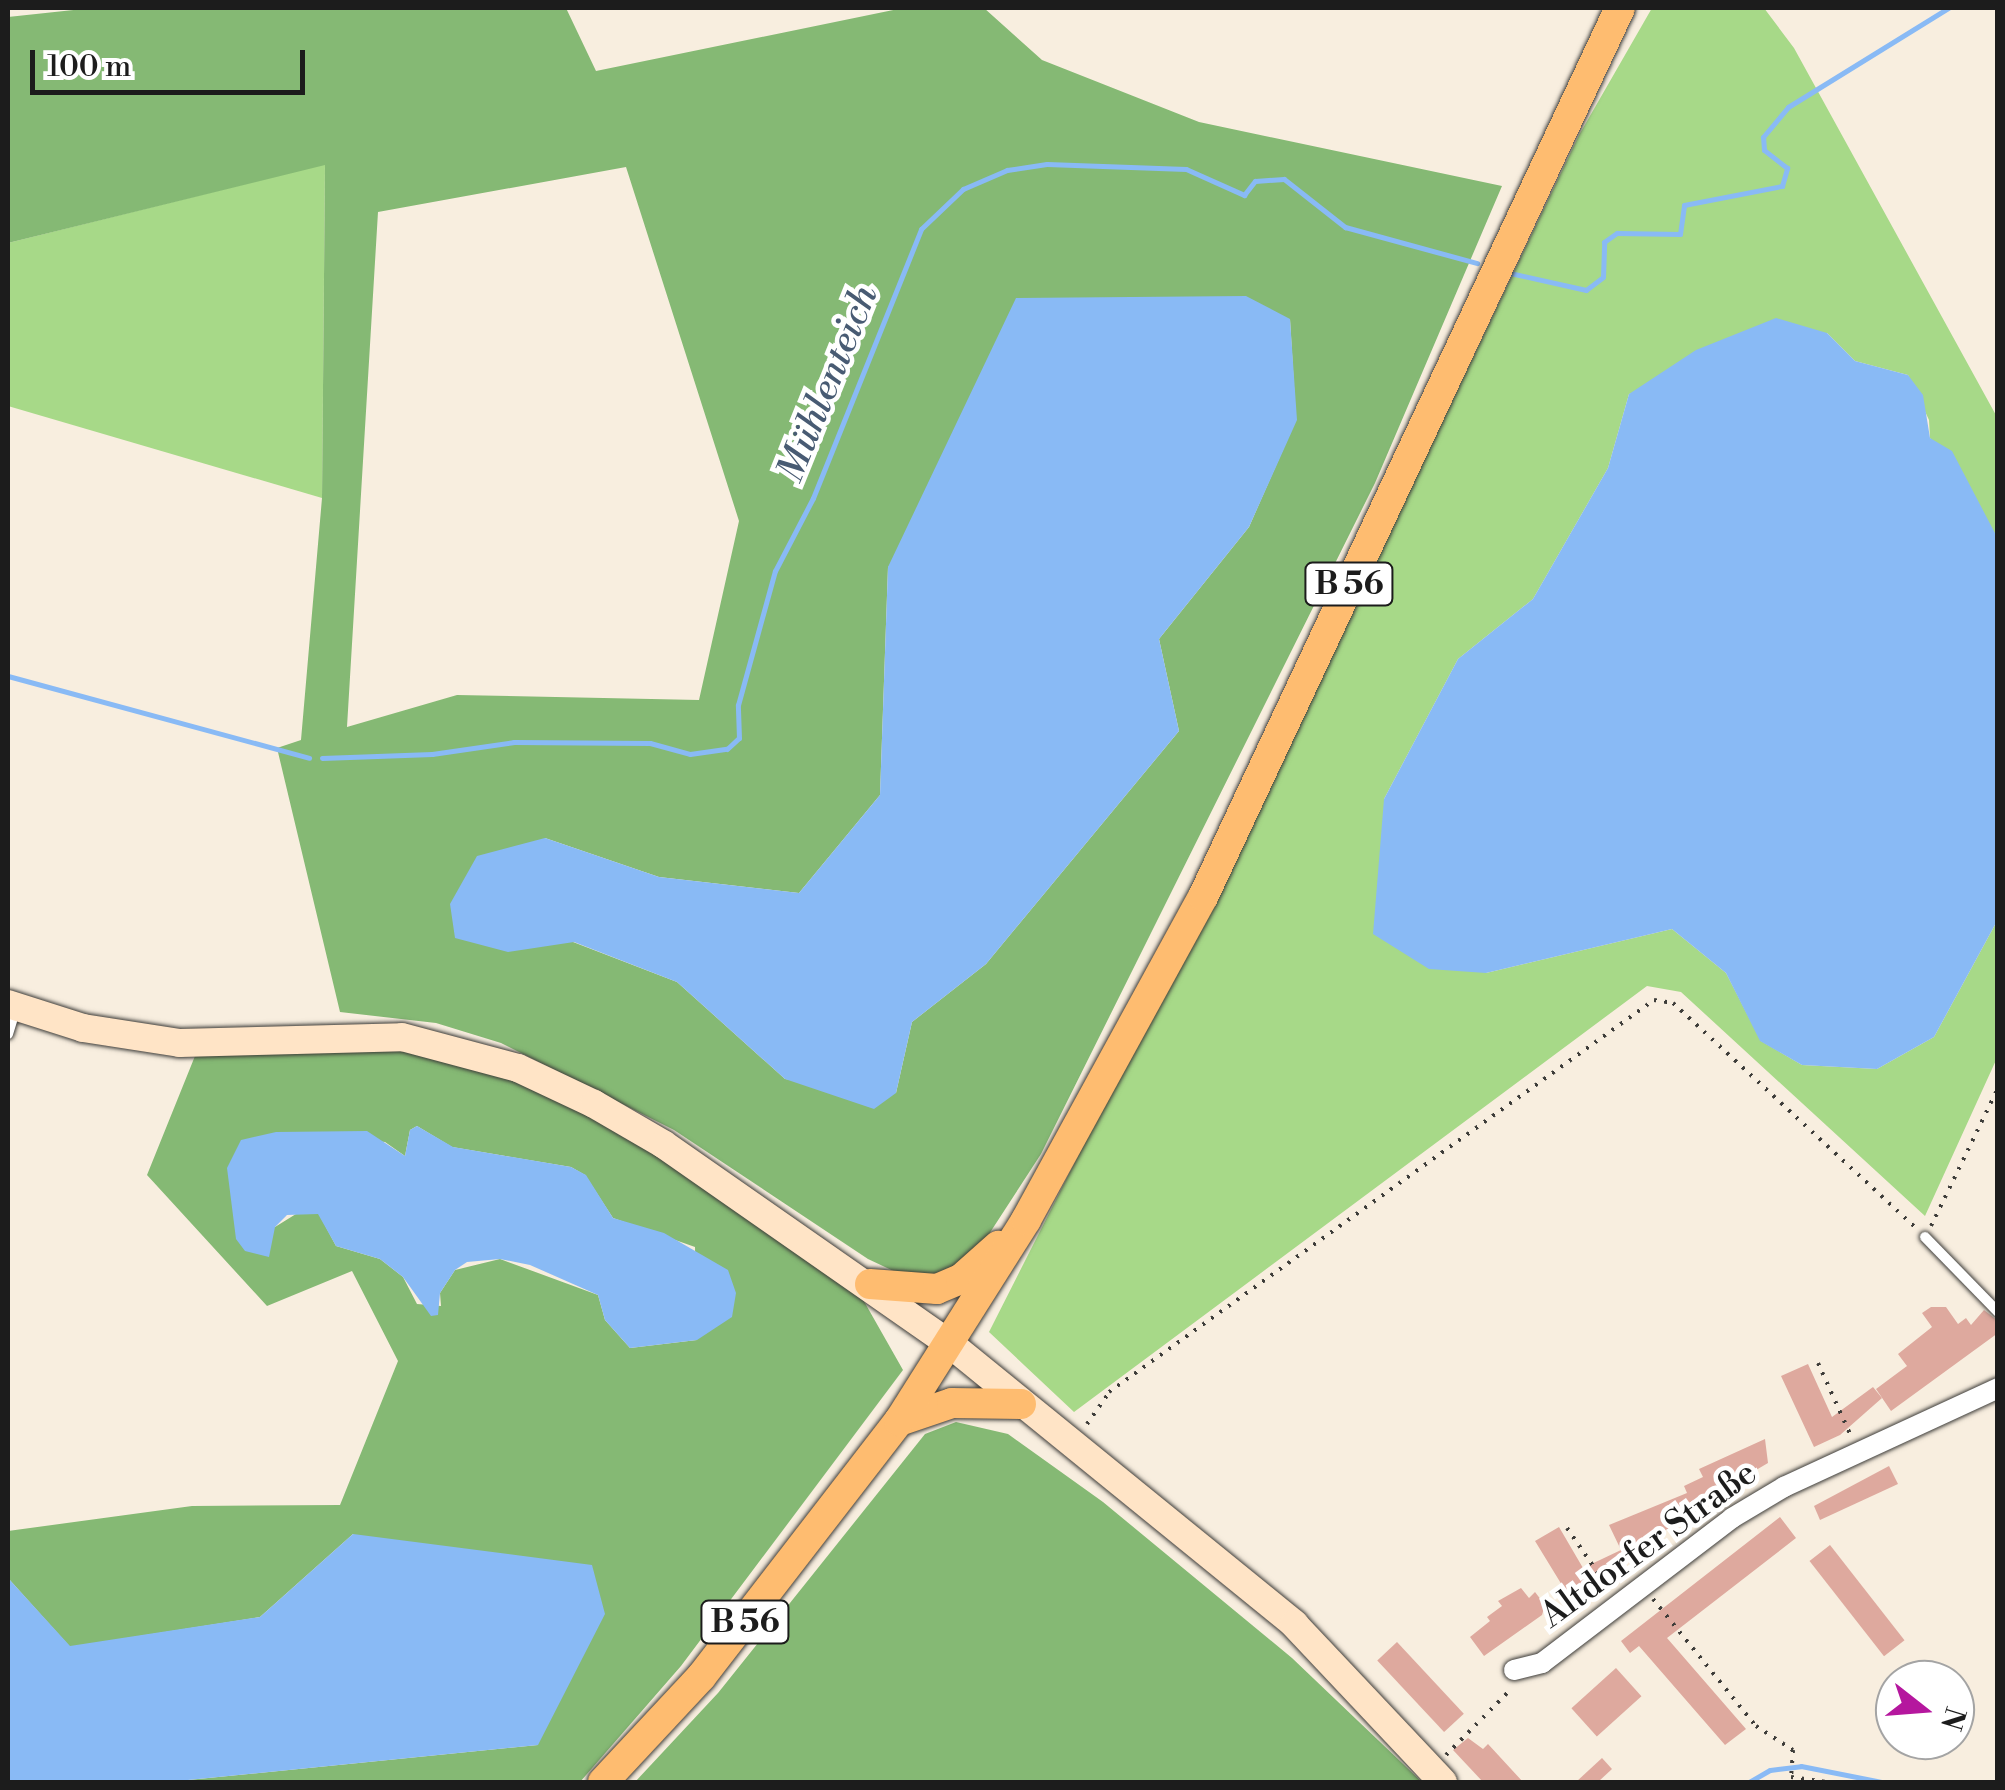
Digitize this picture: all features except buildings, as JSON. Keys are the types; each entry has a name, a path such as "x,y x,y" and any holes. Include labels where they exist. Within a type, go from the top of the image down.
{"main road":[{"name":"B 56","path":"603,1782 714,1662 899,1421 1026,1220 1203,897 1620,8"},
{"path":"11,1015 140,1039 402,1037 518,1068 663,1144 870,1284 950,1344 1294,1624 1438,1777"},
{"path":"870,1284 938,1290 961,1279 1026,1220"},
{"path":"899,1421 952,1403 1021,1404"}],"street":[{"name":"Altdorfer Straße","path":"1514,1670 1542,1664 1732,1518 1858,1453 1998,1388"}],"lane":[{"path":"1926,1236 1998,1312"}],"path":[{"path":"1073,1445 1109,1392 1654,1000 1673,1003 1926,1236 1998,1088"},
{"path":"1818,1363 1858,1453"},
{"path":"1567,1528 1620,1605"},
{"path":"1644,1588 1756,1726 1793,1750 1791,1777 1825,1782"},
{"path":"1438,1777 1512,1696 1514,1670"}],"green space":[{"path":"92,8 566,8 596,71 903,8 984,8 1042,60 1199,122 1502,186 1375,483 1041,1154 980,1248 944,1277 902,1275 868,1259 674,1130 501,1043 436,1023 340,1012 277,748 301,740 322,498 325,165 8,243 8,17","holes":["626,167 739,521 699,700 457,695 347,727 378,212","1290,319 1296,420 1249,527 1159,639 1179,731 986,964 912,1022 896,1093 785,1079 677,982 573,942 545,838 659,877 799,893 880,795 888,567"]},
{"path":"1652,8 1764,8 1794,48 1997,417 1997,537 1930,438 1929,420 1908,375 1855,361 1827,333 1629,394 1608,468 1533,599 1458,659 1384,799 1486,973 1672,929 1726,973 1761,1041 1802,1065 1877,1069 1934,1037 1997,921 1997,1058 1925,1216 1681,992 1647,986 1074,1412 989,1332 1325,668 1579,135"},
{"path":"325,164 322,498 8,406 8,243"},
{"path":"410,1048 556,1092 628,1131 861,1296 903,1370 681,1666 580,1782 168,1782 538,1745 353,1534 260,1617 70,1647 8,1578 8,1531 192,1506 340,1505 398,1361 352,1271 267,1306 147,1175 195,1056","holes":["417,1126 452,1147 571,1167 585,1175 613,1218 695,1247 697,1340 630,1348 605,1320 598,1295 500,1259 455,1270 440,1293 441,1306 417,1304 403,1277 380,1259 336,1246 319,1214 304,1209 275,1227 276,1132 385,1142 405,1156 410,1130"]},
{"path":"956,1422 1008,1434 1103,1502 1292,1658 1422,1782 635,1782 718,1693 925,1434"}],"water":[{"path":"1246,296 1290,319 1297,420 1249,527 1159,639 1179,731 986,964 912,1022 896,1093 874,1109 785,1079 677,982 574,942 508,952 455,938 450,904 477,856 545,838 659,877 799,893 880,795 888,567 1016,298"},
{"path":"1776,318 1827,333 1855,361 1908,375 1923,395 1930,438 1952,451 1997,537 1997,921 1934,1037 1877,1069 1802,1065 1760,1041 1726,973 1672,929 1486,973 1429,969 1373,934 1384,799 1458,659 1533,599 1608,468 1629,394 1696,350"},
{"path":"417,1126 453,1147 571,1167 586,1175 613,1218 664,1233 728,1270 736,1293 732,1317 697,1340 630,1348 605,1320 598,1295 530,1265 500,1259 467,1262 455,1270 440,1293 438,1315 431,1316 403,1277 380,1259 336,1246 318,1214 287,1215 275,1227 269,1257 245,1251 236,1239 227,1168 241,1140 276,1132 367,1131 405,1156 410,1130"},
{"path":"353,1534 592,1565 605,1614 538,1745 168,1782 8,1782 8,1578 70,1646 260,1617"}],"waterway":[{"name":"Mühlenteich","path":"1510,273 1586,290 1603,277 1604,242 1617,233 1680,234 1684,205 1782,186 1787,168 1764,150 1763,137 1788,107 1948,8"},
{"name":"Mühlenteich","path":"322,758 432,754 514,742 650,743 690,754 727,749 739,738 738,705 775,571 813,498 921,229 963,189 1007,170 1047,164 1186,169 1244,195 1255,181 1284,179 1345,227 1477,263"},
{"name":"Mühlenteich","path":"8,676 309,758"},
{"path":"1749,1782 1770,1770 1801,1766 1882,1782"}]}
